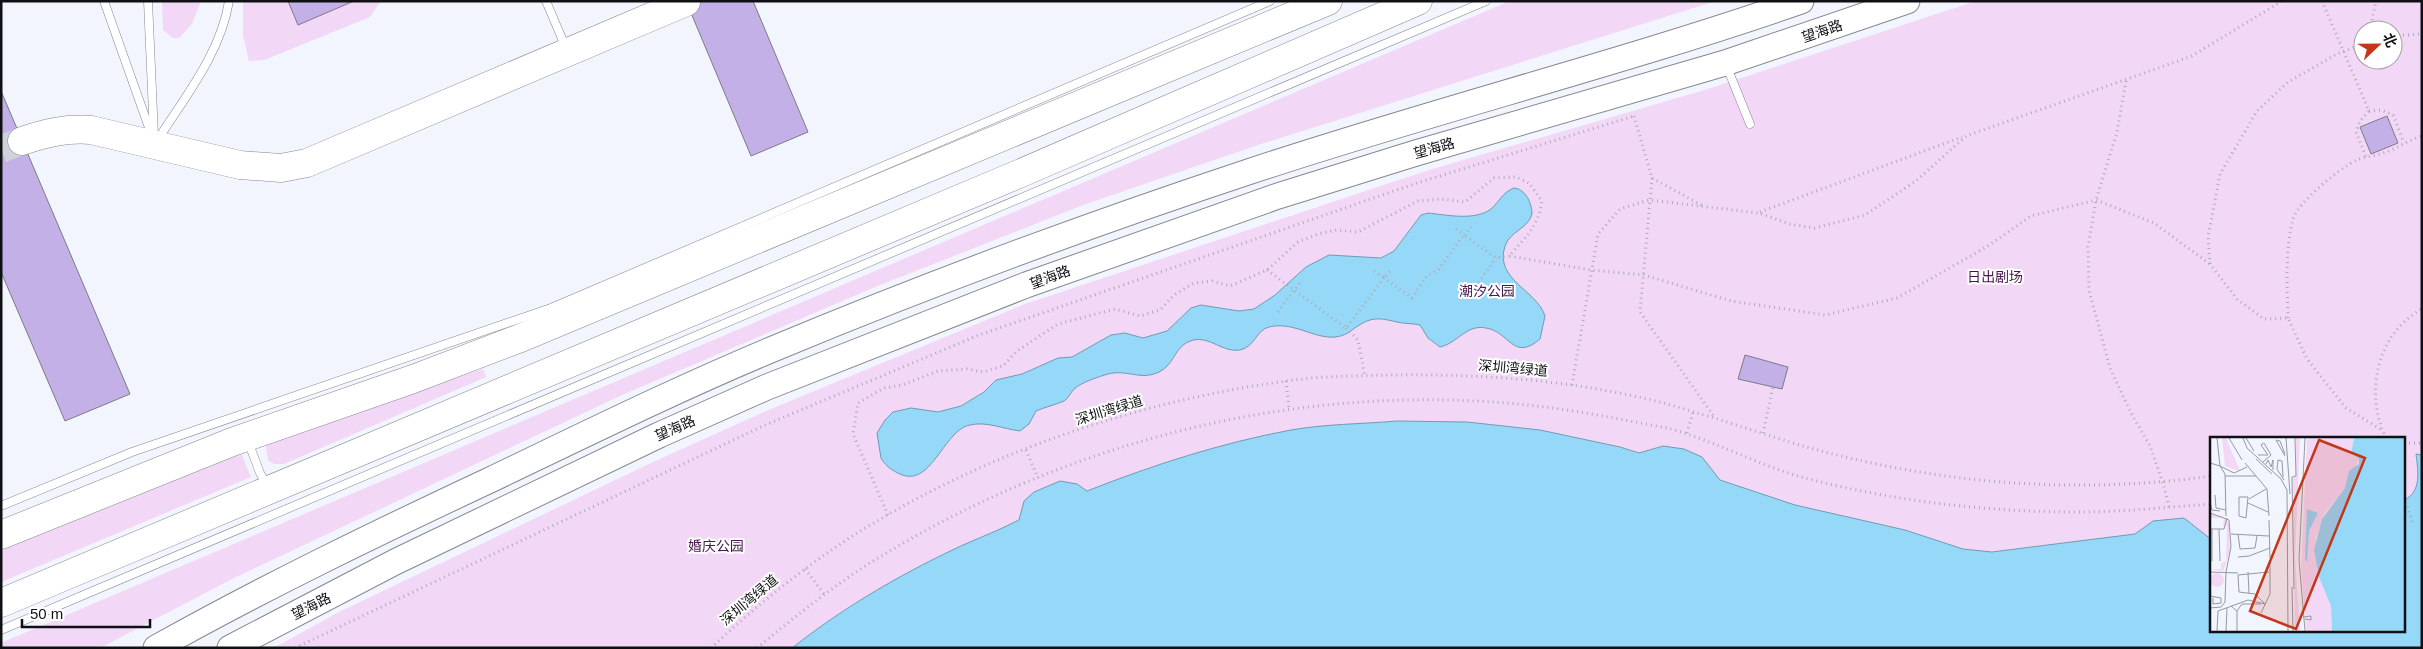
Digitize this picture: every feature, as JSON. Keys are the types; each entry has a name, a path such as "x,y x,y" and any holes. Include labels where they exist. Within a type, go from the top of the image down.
{"highway":[{"path":"1,535 247,436 349,390 518,339 1328,1"},
{"path":"1,603 951,203 1418,1"},
{"path":"22,140 48,132 69,129 91,130 260,168 281,168 307,163 686,2"}],"main road":[{"path":"156,648 355,544 660,398 772,349 929,287 1041,244 1251,171 1406,122 1622,60 1801,1"},
{"name":"望海路","path":"230,648 395,562 658,435 865,348 1026,285 1278,196 1416,153 1627,93 1908,1"}],"lane":[{"path":"104,1 155,145"},
{"path":"148,1 155,145"},
{"path":"155,145 210,57 221,34 229,1"},
{"path":"546,1 568,53"},
{"path":"1,506 132,452 349,390 551,308 1270,1"},
{"path":"1,630 1486,1"},
{"path":"1725,62 1750,124"},
{"path":"247,436 260,473 270,490"}],"path":[{"path":"1759,213 1966,136 2126,81 2192,56 2282,1"},
{"path":"2322,1 2369,111"},
{"path":"2372,20 2376,1"},
{"path":"2403,35 2422,34"},
{"path":"2210,264 2208,237 2220,174 2257,111 2288,82 2353,48"},
{"path":"2126,81 2117,132 2096,200 2088,247 2090,298 2110,368 2131,413 2150,446 2163,482 2169,507"},
{"path":"1627,93 1652,178 1640,312 1715,419"},
{"path":"2366,158 2356,132 2360,121 2369,111 2381,110 2393,115 2404,143"},
{"path":"295,648 762,426 979,335 1414,184 1634,116"},
{"path":"1572,385 1598,234 1620,210 1649,200 1759,213 1790,224 1815,228 1865,215 1916,181 1966,136"},
{"path":"2382,430 2346,408 2307,359 2288,318 2286,277 2293,217 2321,185 2341,169 2366,158 2385,153 2422,136"},
{"path":"888,515 853,434 858,403 884,388 902,385 938,371 967,369 983,372 1003,366 1018,351 1058,324 1115,309 1140,316 1160,310 1174,295 1194,283 1212,281 1230,286 1267,270 1298,242 1318,234 1337,230 1358,232 1418,201 1442,199 1465,202 1494,178 1516,177 1529,183 1542,201 1540,214 1534,228 1509,256"},
{"path":"1652,178 1706,208"},
{"path":"1456,229 1496,258 1509,256 1591,270 1644,275 1731,301 1825,315 1897,298 1988,246 2030,216 2096,200 2154,223 2210,264 2237,299 2264,319 2288,318"},
{"path":"1374,271 1412,298 1427,276 1438,270 1470,227"},
{"path":"1467,299 1496,258"},
{"path":"1267,270 1346,328 1358,340 1365,376"},
{"path":"1346,328 1391,270"},
{"path":"1278,312 1301,281"},
{"path":"1472,291 1482,297"},
{"path":"2386,437 2375,401 2382,358 2403,323 2422,308"},
{"name":"深圳湾绿道","path":"711,648 804,569 848,539 928,494 1026,450 1088,427 1158,407 1286,381 1365,376 1474,376 1572,385 1622,393 1887,467 1953,478 2019,484 2086,486 2163,482 2210,476"},
{"path":"1286,381 1289,408"},
{"path":"1763,433 1773,387"},
{"path":"757,648 824,594 882,555 976,506 1038,478 1107,451 1165,433 1220,420 1289,408 1348,402 1482,402 1537,406 1688,433 1752,460 1812,480 1887,496 1950,505 2018,511 2081,512 2210,504"},
{"path":"1688,433 1693,412"},
{"path":"2406,443 2422,443"},
{"path":"1026,450 1038,478"},
{"path":"2406,502 2413,524"},
{"path":"804,569 824,594"}],"green space":[{"path":"162,1 201,1 192,24 179,38 173,38 163,30"},
{"path":"243,1 288,1 298,25 354,1 381,1 370,17 264,60 249,61 243,35"},
{"path":"1510,1 1716,1 1258,145 1086,204 880,285 622,395 232,579 100,648 1,648 1,643"},
{"path":"1976,1 2422,1 2422,455 2416,455 2418,481 2414,492 2406,499 2406,437 2210,437 2210,538 2184,518 2153,521 2135,534 1992,552 1963,549 1905,530 1795,505 1720,480 1702,457 1663,446 1639,453 1620,447 1540,430 1467,422 1397,421 1292,430 1147,468 1087,492 1077,484 1024,501 1019,520 951,550 884,586 846,609 792,648 274,648 337,613 653,462 766,411 1025,304 1429,170 1708,89"},
{"path":"483,369 486,377 284,464 274,464 268,460 266,446 270,440"},
{"path":"241,453 251,477 1,582 1,549 120,499"}],"water":[{"name":"潮汐公园","path":"1514,188 1522,191 1528,198 1532,214 1527,223 1507,241 1503,258 1505,268 1541,307 1545,316 1540,339 1524,348 1517,347 1501,335 1486,328 1467,331 1452,342 1440,347 1428,338 1420,325 1379,319 1366,321 1346,334 1335,337 1327,337 1286,326 1269,327 1261,331 1249,346 1240,350 1228,349 1205,340 1193,340 1182,346 1168,365 1159,372 1146,375 1108,374 1081,384 1064,401 1036,411 1029,424 1020,431 982,424 970,425 961,429 952,437 928,467 919,474 909,476 898,473 888,467 881,458 877,433 885,420 893,412 911,408 938,412 961,406 984,392 996,380 1022,374 1058,358 1072,357 1111,335 1125,333 1143,338 1167,331 1191,308 1201,305 1239,311 1254,309 1275,295 1306,267 1329,255 1381,258 1394,251 1421,215 1428,213 1469,216 1484,213"},
{"path":"1397,421 1467,422 1540,430 1620,447 1639,453 1663,446 1684,449 1702,457 1720,480 1795,505 1905,530 1963,549 1992,552 2135,534 2153,521 2184,518 2210,538 2210,632 2406,632 2406,499 2414,492 2418,480 2416,454 2422,455 2422,648 792,648 846,609 884,586 951,550 1019,520 1024,501 1034,492 1060,481 1077,484 1087,491 1137,472 1239,441 1317,426"}],"building":[{"path":"288,1 354,1 298,25"},
{"path":"686,1 753,1 808,132 751,156"},
{"path":"1,91 130,394 65,421 1,272"},
{"path":"2387,116 2398,143 2371,154 2360,127"},
{"path":"1745,355 1788,367 1782,389 1738,379"}],"tunnel":[{"path":"1,149 22,141"}],"park label":[{"name":"日出剧场","path":"1995,277"},
{"name":"婚庆公园","path":"716,546"}]}
